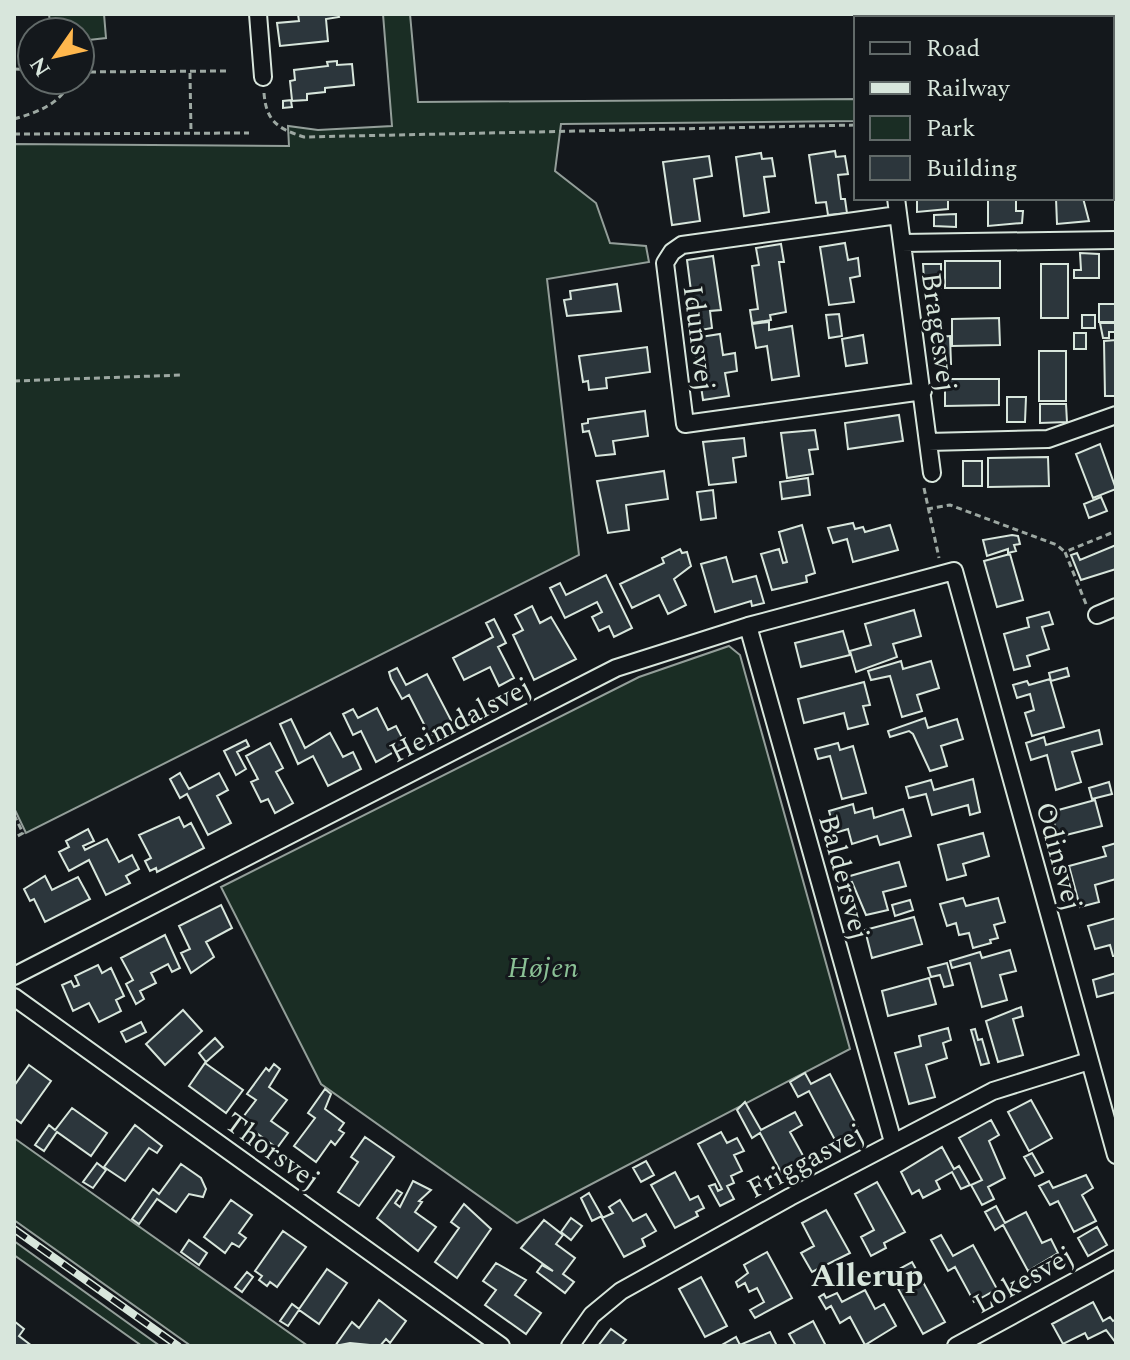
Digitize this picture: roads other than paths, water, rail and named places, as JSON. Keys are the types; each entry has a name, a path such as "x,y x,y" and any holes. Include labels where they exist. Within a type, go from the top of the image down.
{"street":[{"path":"258,14 263,77"},
{"name":"Bragesvej","path":"897,206 932,473"},
{"name":"Idunsvej","path":"897,206 682,245 672,252 665,263 685,424 923,391"},
{"path":"902,243 1116,240"},
{"path":"928,442 1048,439 1116,415"},
{"name":"Heimdalsvej","path":"14,976 616,668 748,626 954,571"},
{"name":"Odinsvej","path":"954,571 1116,1155"},
{"path":"1097,615 1116,607"},
{"name":"Baldersvej","path":"748,626 893,1142"},
{"name":"Thorsvej","path":"14,997 501,1346"},
{"name":"Friggasvej","path":"570,1346 592,1315 621,1291 893,1142 1009,1083 1089,1061"},
{"name":"Lokesvej","path":"956,1346 1116,1259"}],"railway":[{"path":"14,1229 178,1346"}],"district":[{"name":"Allerup","path":"867,1275"}],"park label":[{"name":"Højen","path":"543,967"}]}
